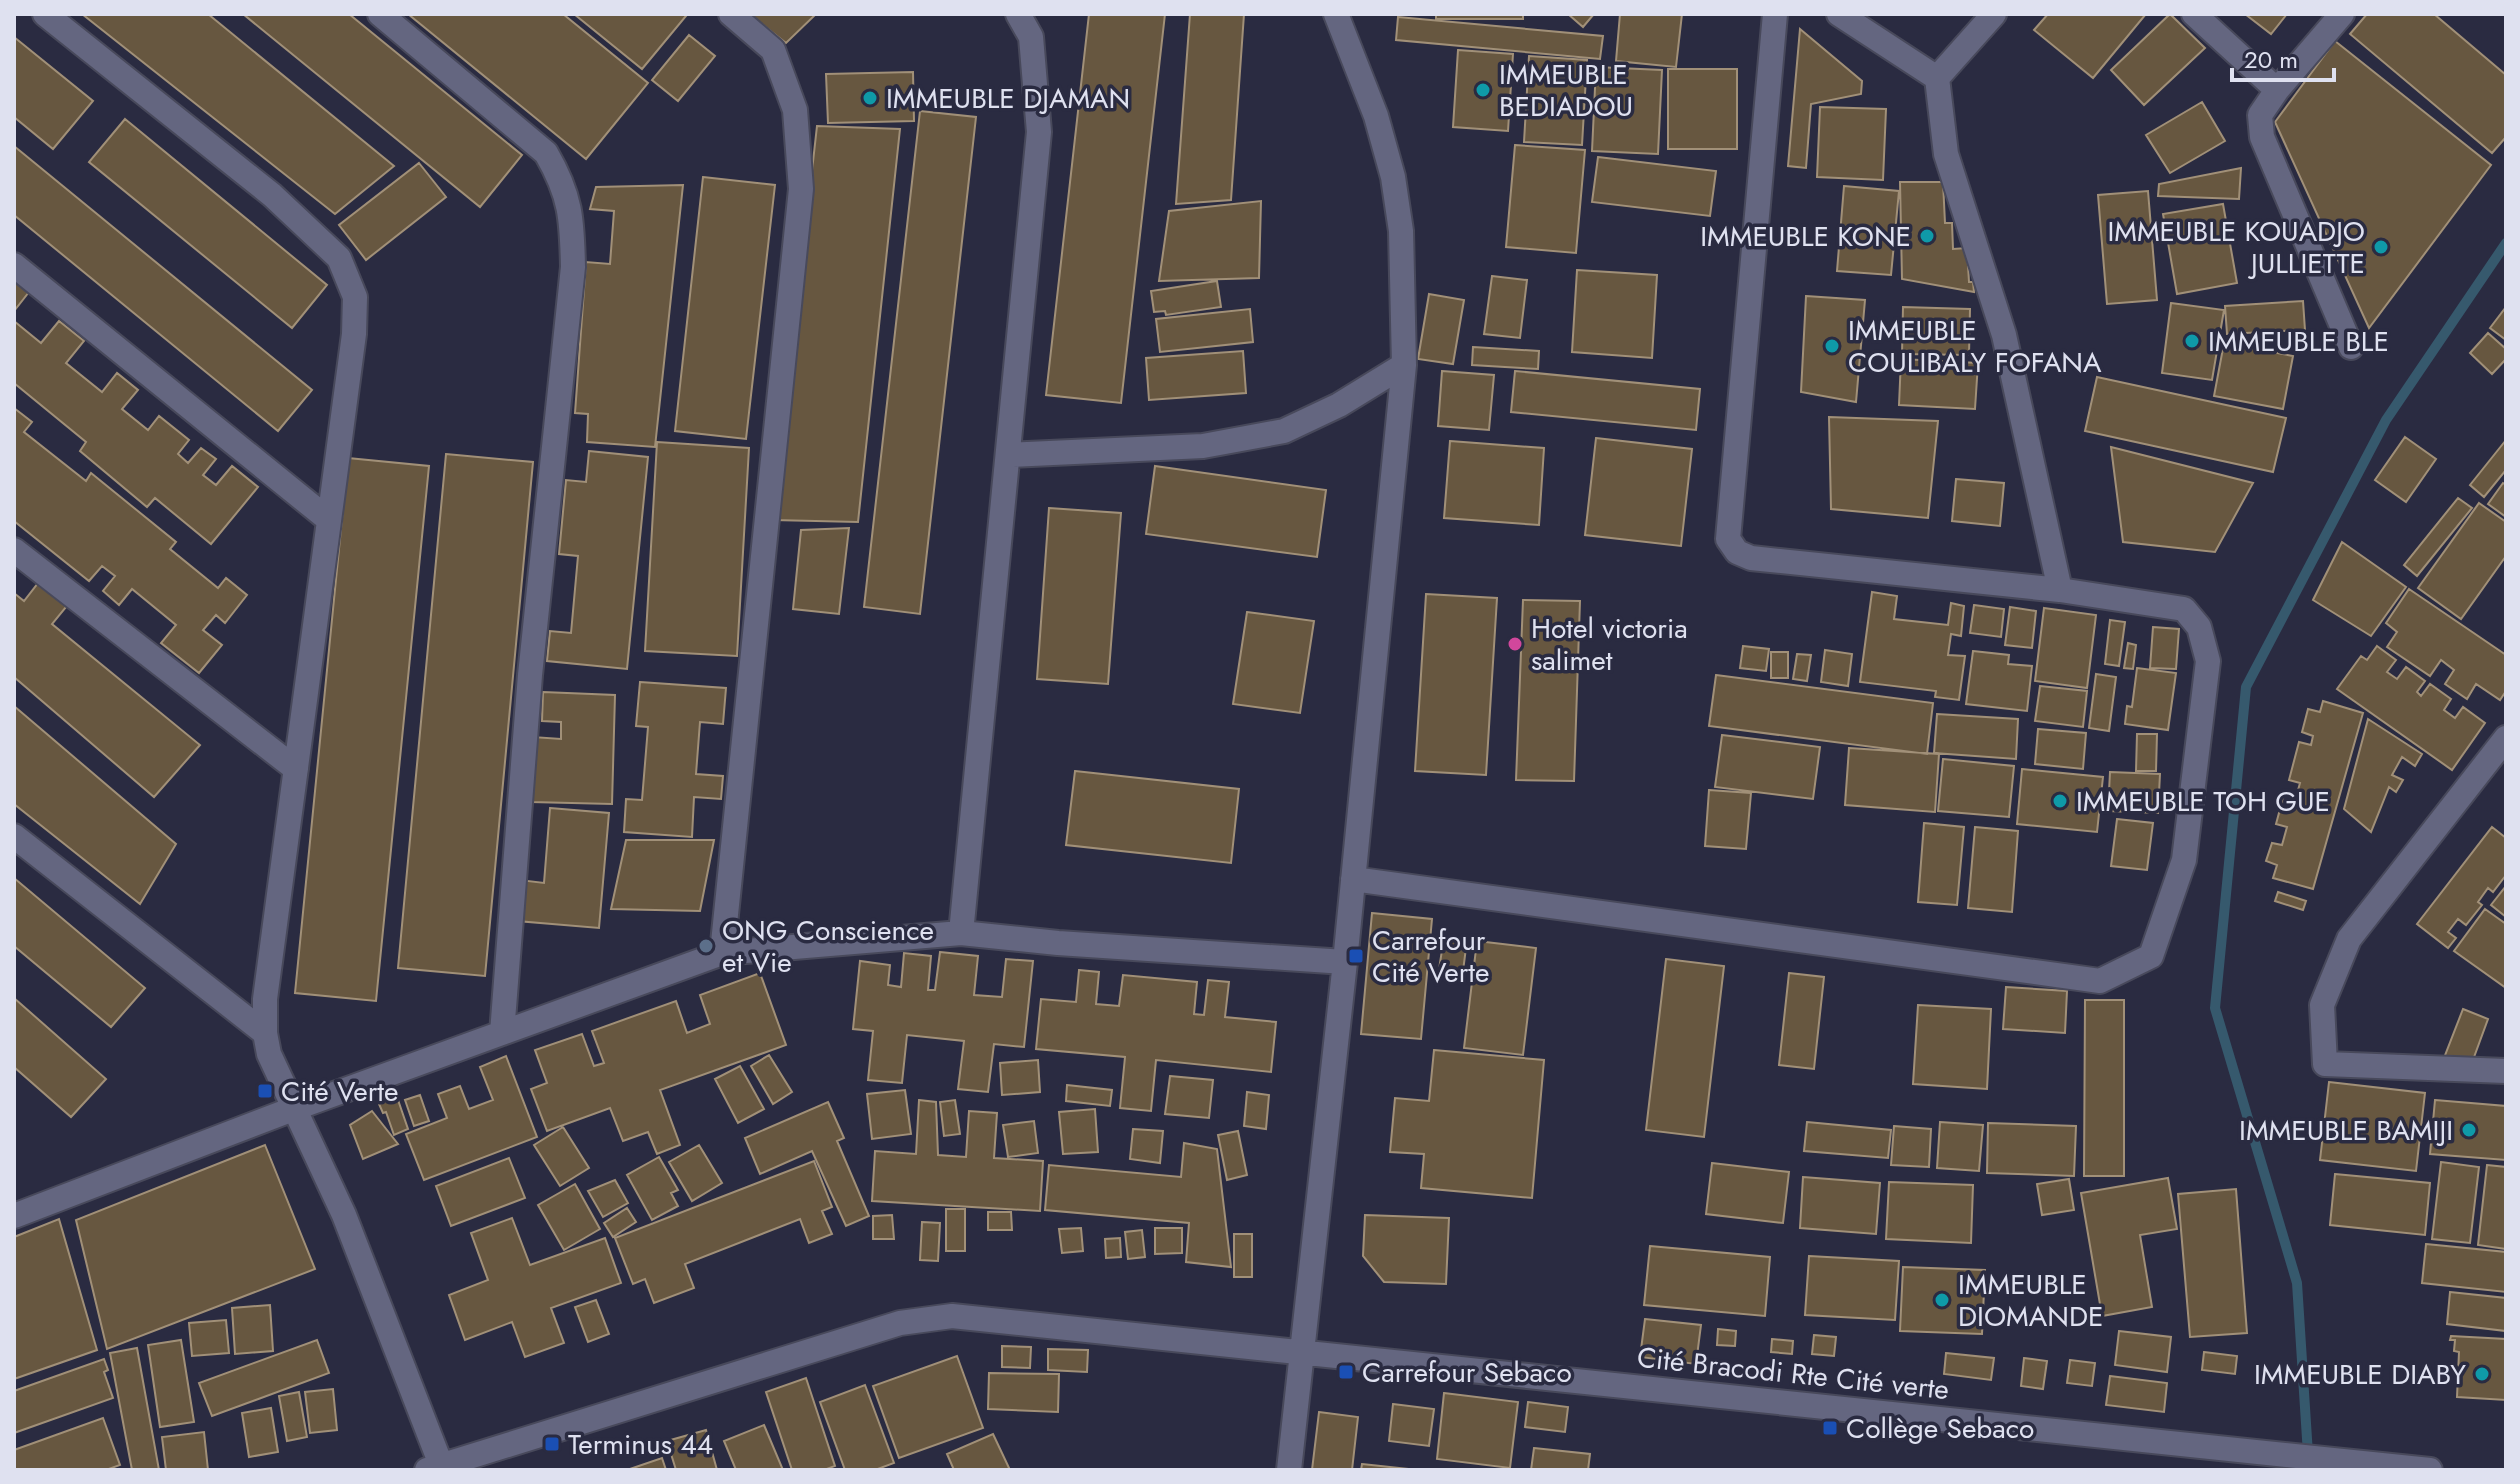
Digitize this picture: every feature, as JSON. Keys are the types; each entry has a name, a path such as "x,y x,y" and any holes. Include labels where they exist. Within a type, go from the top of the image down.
{"street":[{"path":"45,14 272,195 339,258 355,297 354,334 265,999 265,1033 269,1054 344,1215 437,1468"},
{"path":"380,14 546,153 561,180 572,218 573,267 530,675 502,1033"},
{"path":"722,953 801,189 795,110 773,50 731,14"},
{"path":"961,933 1039,132 1031,37 1018,14"},
{"path":"1289,1470 1345,962 1404,365 1402,246 1393,177 1376,116 1336,14"},
{"path":"1353,879 2100,981 2151,956 2184,860 2208,661 2199,627 2184,609 2060,590 1751,558 1737,552 1728,539 1775,14"},
{"path":"1839,14 1937,78"},
{"path":"1994,14 1937,78 1946,154 2004,335 2060,590"},
{"path":"2194,14 2277,90"},
{"path":"2342,14 2277,90 2260,115 2262,137 2351,347"},
{"path":"14,265 329,520"},
{"path":"1008,455 1203,446 1284,431 1339,405 1404,365"},
{"path":"14,550 296,769"},
{"path":"2506,738 2349,939 2322,1005 2325,1064 2506,1071"},
{"path":"14,836 265,1033"},
{"path":"14,1216 293,1109 722,953 961,933 1058,943 1345,962"},
{"name":"Cité Bracodi Rte Cité verte","path":"437,1468 900,1323 952,1316 2430,1470"}],"building":[{"path":"82,14 208,14 394,166 335,214"},
{"path":"243,14 349,14 522,155 480,207"},
{"path":"408,14 563,14 648,83 586,159"},
{"path":"574,14 683,14 686,16 642,69"},
{"path":"749,14 816,14 786,43"},
{"path":"1089,14 1165,14 1121,403 1046,395"},
{"path":"1190,14 1244,14 1231,200 1176,204"},
{"path":"1436,14 1523,14 1523,19 1436,19"},
{"path":"1568,14 1594,14 1583,27"},
{"path":"1620,14 1682,14 1676,67 1616,61"},
{"path":"2048,14 2146,14 2093,78 2034,30"},
{"path":"2170,14 2205,48 2144,105 2111,70"},
{"path":"2245,14 2287,14 2271,34"},
{"path":"2367,14 2434,14 2506,75 2506,137 2492,153 2350,34"},
{"path":"1398,17 1603,36 1600,59 1396,40"},
{"path":"1800,29 1862,81 1861,94 1811,104 1806,168 1788,166"},
{"path":"689,35 715,56 678,101 652,80"},
{"path":"14,37 93,101 53,149 14,117"},
{"name":"IMMEUBLE KOUADJO JULLIETTE","path":"2335,41 2491,165 2369,328 2275,122"},
{"name":"IMMEUBLE BEDIADOU","path":"1458,50 1513,54 1508,131 1453,127"},
{"path":"1529,56 1587,60 1582,145 1524,142"},
{"path":"1596,67 1662,70 1658,154 1592,151"},
{"path":"1668,69 1737,69 1737,149 1668,149"},
{"name":"IMMEUBLE DJAMAN","path":"913,72 914,121 828,123 826,74"},
{"path":"2202,102 2225,141 2170,173 2146,135"},
{"path":"1820,107 1886,109 1883,180 1817,177"},
{"path":"920,111 976,117 920,614 864,607"},
{"path":"125,119 327,285 292,328 89,162"},
{"path":"817,126 900,129 858,522 773,520"},
{"path":"1515,145 1585,150 1576,253 1506,247"},
{"path":"14,146 312,390 278,431 14,215"},
{"path":"1598,157 1716,171 1710,216 1592,202"},
{"path":"419,163 446,197 366,260 339,225"},
{"path":"2241,168 2239,199 2158,196 2159,184"},
{"path":"703,177 775,185 746,439 675,431"},
{"name":"IMMEUBLE KONE","path":"1900,182 1943,182 1945,223 1952,223 1953,249 1967,248 1969,282 1973,282 1974,292 1902,279"},
{"path":"683,185 655,447 587,442 588,414 575,413 586,262 610,264 614,211 590,209 596,187"},
{"path":"1844,186 1899,191 1891,275 1837,271"},
{"path":"2148,191 2157,300 2107,304 2098,195"},
{"path":"1261,201 1259,278 1159,281 1169,211"},
{"path":"2223,204 2237,283 2177,294 2163,214"},
{"path":"1577,270 1657,275 1652,358 1572,352"},
{"path":"1492,276 1527,280 1520,338 1484,334"},
{"path":"14,280 29,292 14,311"},
{"path":"1217,281 1221,307 1166,315 1165,311 1154,312 1151,291"},
{"path":"1429,294 1464,300 1453,364 1418,359"},
{"name":"IMMEUBLE COULIBALY FOFANA","path":"1806,296 1865,300 1856,402 1801,392"},
{"path":"2303,301 2305,330 2227,334 2225,306"},
{"name":"IMMEUBLE BLE","path":"2171,303 2224,310 2212,380 2162,373"},
{"path":"1903,307 1970,309 1969,355 1902,354"},
{"path":"2506,307 2506,340 2490,328"},
{"path":"1250,309 1253,342 1160,352 1156,319"},
{"path":"14,321 41,343 59,321 84,341 66,363 102,392 117,373 138,390 122,409 148,430 159,416 189,440 178,454 188,463 201,448 216,459 203,475 216,485 232,466 258,487 211,544 155,498 147,507 80,451 86,442 14,383"},
{"path":"2488,333 2506,349 2506,359 2492,374 2470,353"},
{"path":"2224,343 2293,356 2283,409 2214,396"},
{"path":"1473,347 1539,351 1538,369 1472,365"},
{"path":"1243,351 1246,393 1149,400 1146,358"},
{"path":"1901,359 1978,363 1975,409 1899,405"},
{"path":"1442,371 1494,375 1489,430 1438,426"},
{"path":"1515,371 1700,389 1696,430 1511,412"},
{"path":"2097,377 2286,418 2273,472 2085,431"},
{"path":"14,408 32,422 24,432 86,481 91,473 176,542 170,549 218,588 226,578 247,595 225,623 216,615 203,630 222,645 199,673 161,643 176,625 132,589 119,605 103,591 115,576 102,566 89,581 14,521"},
{"path":"1829,417 1938,421 1928,518 1831,509"},
{"path":"2405,437 2436,459 2406,502 2375,480"},
{"path":"1596,438 1692,449 1681,546 1585,535"},
{"path":"2506,440 2506,470 2484,497 2470,485"},
{"path":"1450,441 1544,448 1539,525 1444,518"},
{"path":"657,442 749,448 737,656 645,651"},
{"path":"2111,447 2253,483 2215,552 2123,542"},
{"path":"589,451 648,457 627,669 547,661 550,631 571,633 578,556 559,554 566,480 586,482"},
{"path":"446,454 533,462 485,976 398,968"},
{"path":"348,458 429,466 376,1001 295,993"},
{"path":"1155,466 1326,490 1317,557 1146,534"},
{"path":"1956,479 2004,483 2000,526 1952,521"},
{"path":"2503,483 2506,485 2506,517 2488,504"},
{"path":"2458,498 2472,508 2417,576 2404,565"},
{"path":"2479,503 2506,522 2506,556 2461,619 2418,588"},
{"path":"1049,508 1121,513 1108,684 1037,679"},
{"path":"849,528 839,614 793,609 801,530"},
{"path":"2342,542 2406,587 2371,636 2313,600"},
{"path":"42,578 71,601 52,624 200,745 154,797 14,677 14,593 24,601"},
{"path":"2409,589 2506,655 2506,691 2500,700 2476,684 2467,699 2445,684 2454,670 2441,660 2430,676 2387,647 2397,632 2386,623"},
{"path":"1872,592 1897,596 1894,619 1948,625 1951,603 1964,606 1961,636 1951,634 1948,655 1965,656 1959,700 1935,697 1936,691 1860,682"},
{"path":"1426,594 1497,598 1486,775 1415,771"},
{"path":"1523,600 1580,601 1574,781 1516,780"},
{"path":"1974,605 2004,609 2001,637 1970,633"},
{"path":"2010,607 2036,611 2032,648 2005,645"},
{"path":"2044,608 2096,615 2087,688 2035,681"},
{"path":"1247,612 1314,621 1300,713 1233,704"},
{"path":"2110,620 2125,622 2119,666 2105,664"},
{"path":"2153,627 2179,629 2176,669 2150,668"},
{"path":"2128,643 2136,645 2133,669 2124,668"},
{"path":"1743,646 1769,649 1766,671 1740,668"},
{"path":"2377,646 2396,660 2387,672 2397,679 2406,667 2425,681 2417,692 2421,696 2430,684 2451,699 2444,710 2455,718 2463,707 2485,723 2452,770 2337,689 2361,656 2367,660"},
{"path":"1825,650 1852,654 1848,686 1821,682"},
{"path":"1973,651 2009,655 2008,664 2032,666 2027,711 1966,704"},
{"path":"1771,652 1788,652 1788,678 1771,678"},
{"path":"1797,654 1811,655 1807,681 1793,679"},
{"path":"2137,668 2176,673 2168,730 2125,724 2127,706 2132,707"},
{"path":"2096,674 2116,677 2109,731 2089,728"},
{"path":"1716,675 1933,703 1927,754 1709,726"},
{"path":"640,682 726,688 723,724 700,722 696,774 723,776 721,799 694,797 692,837 624,832 626,799 642,800 648,727 636,726"},
{"path":"2040,686 2087,691 2083,727 2035,721"},
{"path":"543,692 615,695 612,804 531,802 533,737 561,739 561,722 542,721"},
{"path":"2323,701 2363,713 2313,889 2273,878 2277,865 2266,861 2272,843 2282,845 2287,827 2276,824 2283,798 2295,801 2300,783 2289,780 2299,742 2311,745 2313,736 2302,732 2308,709 2320,712"},
{"path":"14,706 176,844 140,904 14,804"},
{"path":"1937,714 2018,719 2016,759 1934,753"},
{"path":"2368,719 2422,754 2415,766 2402,757 2392,775 2403,780 2396,792 2389,787 2371,832 2344,809"},
{"path":"2038,729 2086,733 2083,769 2035,764"},
{"path":"2137,734 2157,734 2156,771 2136,771"},
{"path":"1722,735 1820,747 1813,799 1715,787"},
{"path":"1849,748 1939,754 1935,812 1845,805"},
{"path":"1943,759 2014,766 2009,817 1938,811"},
{"name":"IMMEUBLE TOH GUE","path":"2022,769 2103,777 2097,832 2017,824"},
{"path":"1075,771 1239,789 1231,863 1066,845"},
{"path":"2110,772 2160,774 2158,813 2108,811"},
{"path":"1709,790 1751,793 1746,849 1705,846"},
{"path":"550,808 609,813 599,928 517,921 520,880 544,883"},
{"path":"2117,819 2153,823 2147,870 2111,866"},
{"path":"1924,823 1964,827 1957,905 1918,902"},
{"path":"1975,827 2018,831 2012,912 1968,908"},
{"path":"2492,827 2506,838 2506,875 2493,892 2488,888 2478,902 2482,905 2466,925 2458,919 2448,932 2456,938 2448,948 2417,924"},
{"path":"626,840 714,840 700,911 611,909"},
{"path":"14,878 145,988 111,1027 14,946"},
{"path":"2506,886 2506,917 2491,905"},
{"path":"2278,892 2306,901 2303,910 2275,901"},
{"path":"2485,909 2506,924 2506,988 2454,951"},
{"path":"1372,913 1432,919 1421,1039 1361,1034"},
{"path":"1444,937 1467,940 1462,979 1438,976"},
{"path":"1477,941 1536,948 1523,1055 1464,1048"},
{"path":"940,952 978,956 974,995 1002,997 1006,959 1033,961 1024,1047 994,1044 988,1092 958,1089 964,1041 907,1035 902,1083 868,1080 873,1031 853,1029 860,961 890,965 888,985 901,987 904,953 931,956 928,990 935,990"},
{"path":"1666,959 1724,966 1704,1137 1646,1130"},
{"path":"1079,970 1099,972 1096,1004 1119,1006 1123,975 1197,982 1194,1014 1204,1015 1208,980 1229,982 1225,1017 1276,1022 1271,1072 1156,1060 1151,1111 1120,1108 1125,1057 1036,1049 1041,999 1076,1002"},
{"path":"760,973 786,1045 660,1090 680,1145 657,1154 648,1132 623,1141 610,1108 547,1131 531,1089 547,1083 535,1050 582,1034 594,1066 604,1063 592,1031 676,1001 687,1033 710,1024 700,995"},
{"path":"1789,973 1824,977 1814,1069 1779,1065"},
{"path":"2006,987 2067,991 2065,1033 2003,1029"},
{"path":"14,998 106,1079 71,1117 14,1067"},
{"path":"2085,1000 2124,1000 2124,1176 2084,1176"},
{"path":"1918,1005 1991,1009 1987,1089 1913,1084"},
{"path":"2463,1009 2488,1019 2470,1068 2444,1058"},
{"path":"1434,1050 1544,1060 1532,1198 1421,1188 1424,1154 1390,1152 1395,1098 1429,1101"},
{"path":"769,1055 792,1092 773,1104 751,1066"},
{"path":"506,1056 537,1137 424,1180 406,1134 447,1118 438,1094 460,1086 469,1109 493,1100 480,1067"},
{"path":"1038,1060 1040,1092 1002,1095 1000,1063"},
{"path":"740,1066 764,1109 738,1123 715,1079"},
{"path":"1170,1076 1213,1080 1209,1118 1165,1114"},
{"path":"2329,1082 2425,1093 2416,1171 2320,1160"},
{"path":"1067,1085 1112,1090 1110,1106 1066,1101"},
{"path":"905,1090 911,1134 872,1139 867,1094"},
{"path":"1247,1092 1269,1095 1266,1129 1244,1126"},
{"path":"420,1095 429,1121 414,1126 405,1100"},
{"path":"397,1097 408,1129 394,1135 386,1112 383,1113 379,1104"},
{"path":"919,1100 936,1102 938,1155 966,1157 969,1111 997,1113 994,1158 1043,1161 1040,1211 872,1201 875,1151 916,1154"},
{"path":"955,1100 960,1134 944,1136 940,1102"},
{"name":"IMMEUBLE BAMIJI","path":"2435,1100 2506,1106 2506,1160 2430,1154"},
{"path":"828,1102 844,1138 837,1141 869,1216 846,1226 812,1151 760,1174 745,1138"},
{"path":"1095,1109 1098,1152 1063,1154 1059,1112"},
{"path":"372,1111 398,1144 363,1159 350,1125"},
{"path":"1034,1121 1038,1153 1008,1157 1003,1125"},
{"path":"1807,1122 1891,1130 1888,1158 1804,1151"},
{"path":"1940,1122 1983,1125 1979,1171 1937,1168"},
{"path":"1988,1123 2076,1126 2074,1176 1987,1173"},
{"path":"1894,1126 1931,1129 1929,1167 1891,1165"},
{"path":"563,1127 589,1168 560,1186 534,1145"},
{"path":"1133,1129 1163,1131 1160,1163 1130,1159"},
{"path":"1238,1131 1247,1175 1227,1180 1218,1135"},
{"path":"1184,1143 1217,1149 1231,1267 1186,1262 1189,1223 1045,1210 1049,1165 1181,1177"},
{"path":"265,1145 315,1269 107,1349 76,1220"},
{"path":"699,1145 722,1183 692,1201 669,1162"},
{"path":"659,1157 678,1190 671,1193 678,1206 652,1220 627,1175"},
{"path":"509,1158 525,1198 451,1226 436,1186"},
{"path":"814,1161 832,1207 822,1211 832,1234 809,1243 800,1219 685,1264 694,1288 654,1303 645,1279 633,1284 615,1238"},
{"path":"2441,1162 2479,1167 2470,1243 2432,1239"},
{"path":"1712,1163 1789,1172 1783,1223 1706,1214"},
{"path":"2487,1165 2506,1167 2506,1249 2478,1245"},
{"path":"2335,1174 2430,1183 2425,1235 2330,1225"},
{"path":"1803,1177 1880,1183 1876,1234 1800,1228"},
{"path":"2168,1178 2177,1229 2140,1235 2152,1307 2102,1316 2081,1193"},
{"path":"2069,1179 2074,1210 2042,1215 2037,1184"},
{"path":"615,1180 628,1203 603,1217 588,1191"},
{"path":"1889,1182 1973,1185 1971,1243 1886,1239"},
{"path":"575,1184 600,1229 564,1250 538,1205"},
{"path":"2236,1189 2247,1333 2190,1337 2178,1194"},
{"path":"627,1208 636,1222 613,1237 604,1223"},
{"path":"946,1209 965,1209 965,1251 946,1251"},
{"path":"988,1212 1011,1212 1012,1230 988,1230"},
{"path":"892,1215 894,1239 873,1239 873,1216"},
{"path":"1365,1215 1449,1218 1446,1284 1384,1282 1363,1256"},
{"path":"512,1218 530,1265 605,1238 621,1283 551,1308 564,1343 525,1357 512,1322 465,1340 449,1295 488,1280 471,1233"},
{"path":"59,1219 97,1350 14,1379 14,1237"},
{"path":"922,1222 940,1223 938,1261 920,1260"},
{"path":"1081,1228 1083,1251 1062,1253 1059,1229"},
{"path":"1155,1228 1182,1228 1182,1253 1155,1254"},
{"path":"1142,1230 1145,1257 1128,1259 1125,1232"},
{"path":"1234,1234 1252,1234 1252,1277 1234,1277"},
{"path":"1120,1238 1121,1257 1106,1258 1105,1239"},
{"path":"2426,1244 2506,1252 2506,1292 2422,1283"},
{"path":"1650,1246 1770,1257 1765,1316 1644,1305"},
{"path":"1809,1256 1899,1261 1895,1320 1805,1315"},
{"name":"IMMEUBLE DIOMANDE","path":"1903,1267 1985,1270 1982,1334 1900,1331"},
{"path":"2450,1292 2506,1298 2506,1331 2447,1324"},
{"path":"596,1300 609,1334 588,1342 575,1307"},
{"path":"270,1305 273,1351 235,1354 232,1308"},
{"path":"1645,1319 1701,1325 1696,1364 1640,1357"},
{"path":"226,1320 229,1353 192,1356 189,1323"},
{"path":"1718,1329 1736,1331 1735,1346 1717,1345"},
{"path":"2119,1331 2171,1337 2167,1372 2115,1365"},
{"path":"1814,1335 1836,1337 1834,1356 1812,1354"},
{"name":"IMMEUBLE DIABY","path":"2451,1336 2506,1339 2506,1400 2457,1397 2459,1352 2454,1351 2455,1340 2450,1340"},
{"path":"1772,1339 1793,1341 1792,1354 1771,1352"},
{"path":"181,1340 194,1422 160,1427 148,1345"},
{"path":"317,1340 329,1373 212,1416 199,1383"},
{"path":"1002,1346 1031,1347 1030,1368 1002,1367"},
{"path":"137,1348 159,1470 132,1470 110,1353"},
{"path":"1048,1349 1088,1350 1087,1372 1048,1370"},
{"path":"2204,1352 2237,1356 2235,1374 2202,1370"},
{"path":"1946,1353 1994,1358 1991,1380 1944,1374"},
{"path":"957,1356 983,1428 899,1458 873,1386"},
{"path":"2024,1358 2047,1361 2043,1389 2021,1386"},
{"path":"104,1359 108,1370 104,1372 113,1398 14,1433 14,1391"},
{"path":"2070,1360 2095,1363 2092,1386 2067,1383"},
{"path":"989,1373 1059,1374 1058,1412 988,1409"},
{"path":"2110,1376 2167,1383 2164,1412 2106,1405"},
{"path":"806,1378 835,1466 824,1470 792,1470 766,1392"},
{"path":"865,1385 894,1463 875,1470 845,1470 820,1402"},
{"path":"333,1389 337,1430 310,1433 305,1392"},
{"path":"299,1392 307,1437 287,1441 279,1396"},
{"path":"1444,1393 1518,1402 1510,1468 1437,1459"},
{"path":"1528,1402 1568,1407 1565,1432 1525,1427"},
{"path":"1393,1404 1434,1409 1429,1446 1389,1441"},
{"path":"271,1408 278,1452 249,1457 242,1413"},
{"path":"1319,1412 1358,1417 1352,1470 1312,1470"},
{"path":"103,1418 120,1465 106,1470 14,1470 14,1450"},
{"path":"764,1425 783,1470 736,1470 724,1441"},
{"path":"706,1430 717,1470 676,1470 667,1441"},
{"path":"204,1432 208,1470 166,1470 162,1437"},
{"path":"993,1434 1010,1470 954,1470 947,1454"},
{"path":"1534,1448 1590,1454 1588,1470 1531,1470"},
{"path":"662,1458 666,1470 627,1470"},
{"path":"1362,1464 1418,1470 1361,1470"}],"waterway":[{"path":"2309,1470 2297,1283 2215,1008 2246,687 2386,420 2506,243"}],"place":[{"name":"IMMEUBLE BEDIADOU","path":"1483,90"},
{"name":"IMMEUBLE DJAMAN","path":"870,98"},
{"name":"IMMEUBLE KONE","path":"1927,236"},
{"name":"IMMEUBLE KOUADJO JULLIETTE","path":"2381,247"},
{"name":"IMMEUBLE BLE","path":"2192,341"},
{"name":"IMMEUBLE COULIBALY FOFANA","path":"1832,346"},
{"name":"Hotel victoria salimet","path":"1515,644"},
{"name":"IMMEUBLE TOH GUE","path":"2060,801"},
{"name":"ONG Conscience et Vie","path":"706,946"},
{"name":"Carrefour Cité Verte","path":"1356,956"},
{"name":"Cité Verte","path":"265,1091"},
{"name":"IMMEUBLE BAMIJI","path":"2469,1130"},
{"name":"IMMEUBLE DIOMANDE","path":"1942,1300"},
{"name":"Carrefour Sebaco","path":"1346,1372"},
{"name":"IMMEUBLE DIABY","path":"2482,1374"},
{"name":"Collège Sebaco","path":"1830,1428"},
{"name":"Terminus 44","path":"552,1444"}]}
